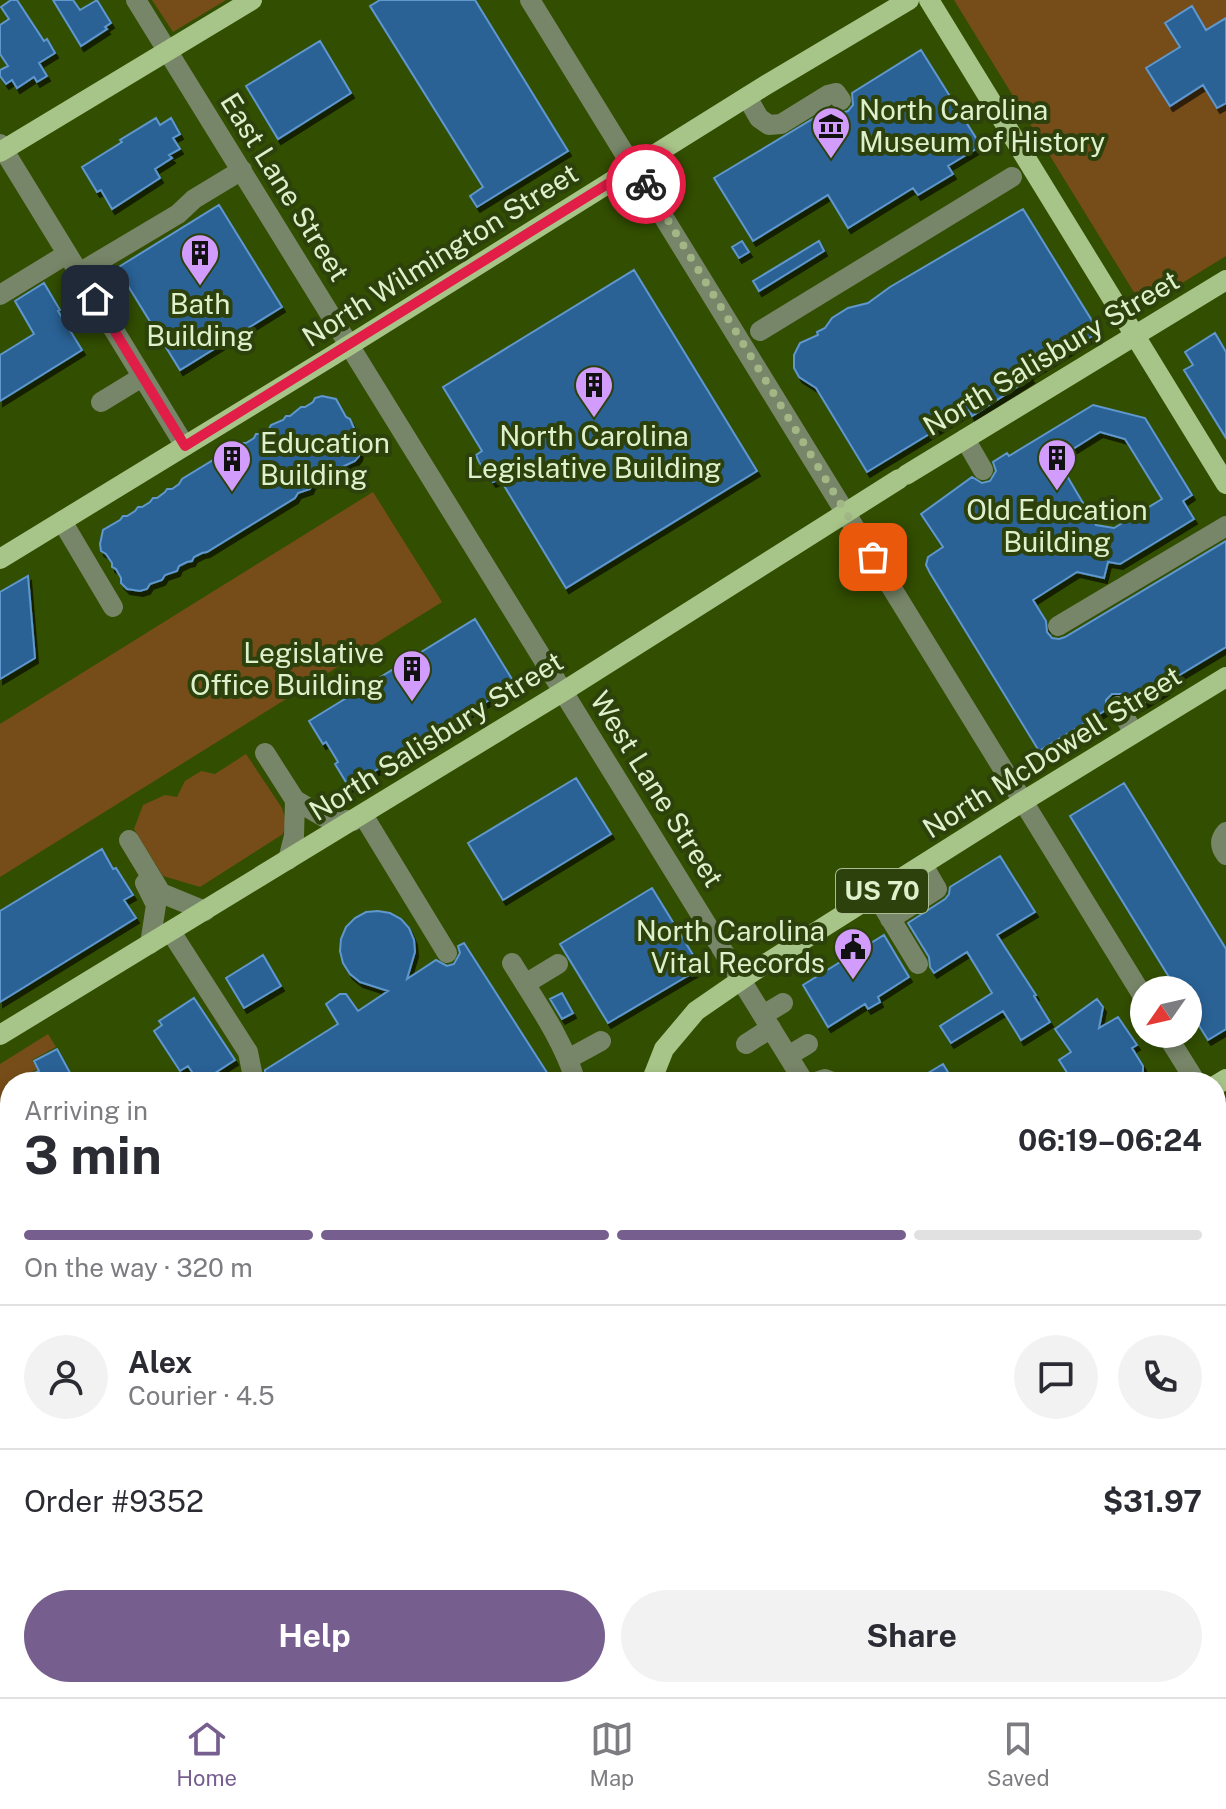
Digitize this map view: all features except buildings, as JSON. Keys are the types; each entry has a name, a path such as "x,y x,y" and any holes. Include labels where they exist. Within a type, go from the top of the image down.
{"main road":[{"path":"1,149 252,0"},
{"name":"North Wilmington Street","path":"0,559 909,0"},
{"path":"929,0 1226,484"},
{"name":"North Salisbury Street","path":"0,1035 358,818 902,477 1226,280"},
{"name":"North McDowell Street","path":"655,1072 664,1049 696,1011 1022,802 1226,677"}],"street":[{"name":"East Lane Street","path":"136,0 461,526"},
{"path":"530,0 1130,976"},
{"path":"747,97 759,118 769,125 781,124 828,95 836,93 841,100"},
{"path":"1,149 185,446"},
{"path":"79,273 178,214 194,199 242,170"},
{"path":"760,331 1012,177"},
{"path":"0,295 67,254"},
{"path":"101,402 142,377"},
{"path":"965,439 983,470"},
{"path":"62,521 113,607"},
{"name":"West Lane Street","path":"461,526 798,1072"},
{"path":"1058,626 1226,526"},
{"path":"1118,706 1134,733"},
{"path":"265,753 295,800 324,817 358,818 447,953"},
{"path":"288,860 294,836 295,800"},
{"path":"1224,860 1221,840 1225,828"},
{"path":"150,944 156,905 125,843 161,893 205,911"},
{"path":"890,919 937,889 923,865"},
{"path":"876,895 918,964"},
{"path":"171,932 248,1052 252,1072"},
{"path":"512,963 554,1030 573,1072"},
{"path":"525,984 558,964"},
{"path":"746,1044 783,1003"},
{"path":"568,1059 601,1041"},
{"path":"788,1056 808,1044"},
{"path":"1175,1048 1190,1072"}],"shaded area":[{"path":"152,0 226,0 173,32"},
{"path":"954,0 1226,0 1226,256 1143,307"},
{"path":"373,492 442,602 0,877 0,724"},
{"path":"246,754 282,808 286,822 283,834 200,887 163,876 134,829 143,805 165,795 177,797 185,781 201,771 215,774"},
{"path":"48,1034 56,1047 32,1060 37,1069 32,1072 0,1072 0,1064"}],"way so far":[{"path":"646,184 873,557"}],"place":[{"name":"North Carolina Museum of History","path":"831,160"},
{"name":"Bath Building","path":"200,287"},
{"name":"North Carolina Legislative Building","path":"594,419"},
{"name":"Old Education Building","path":"1057,492"},
{"name":"Education Building","path":"232,493"},
{"name":"Legislative Office Building","path":"412,703"},
{"name":"North Carolina Vital Records","path":"853,981"}],"route":[{"path":"95,299 185,446 635,167 646,184"}]}
